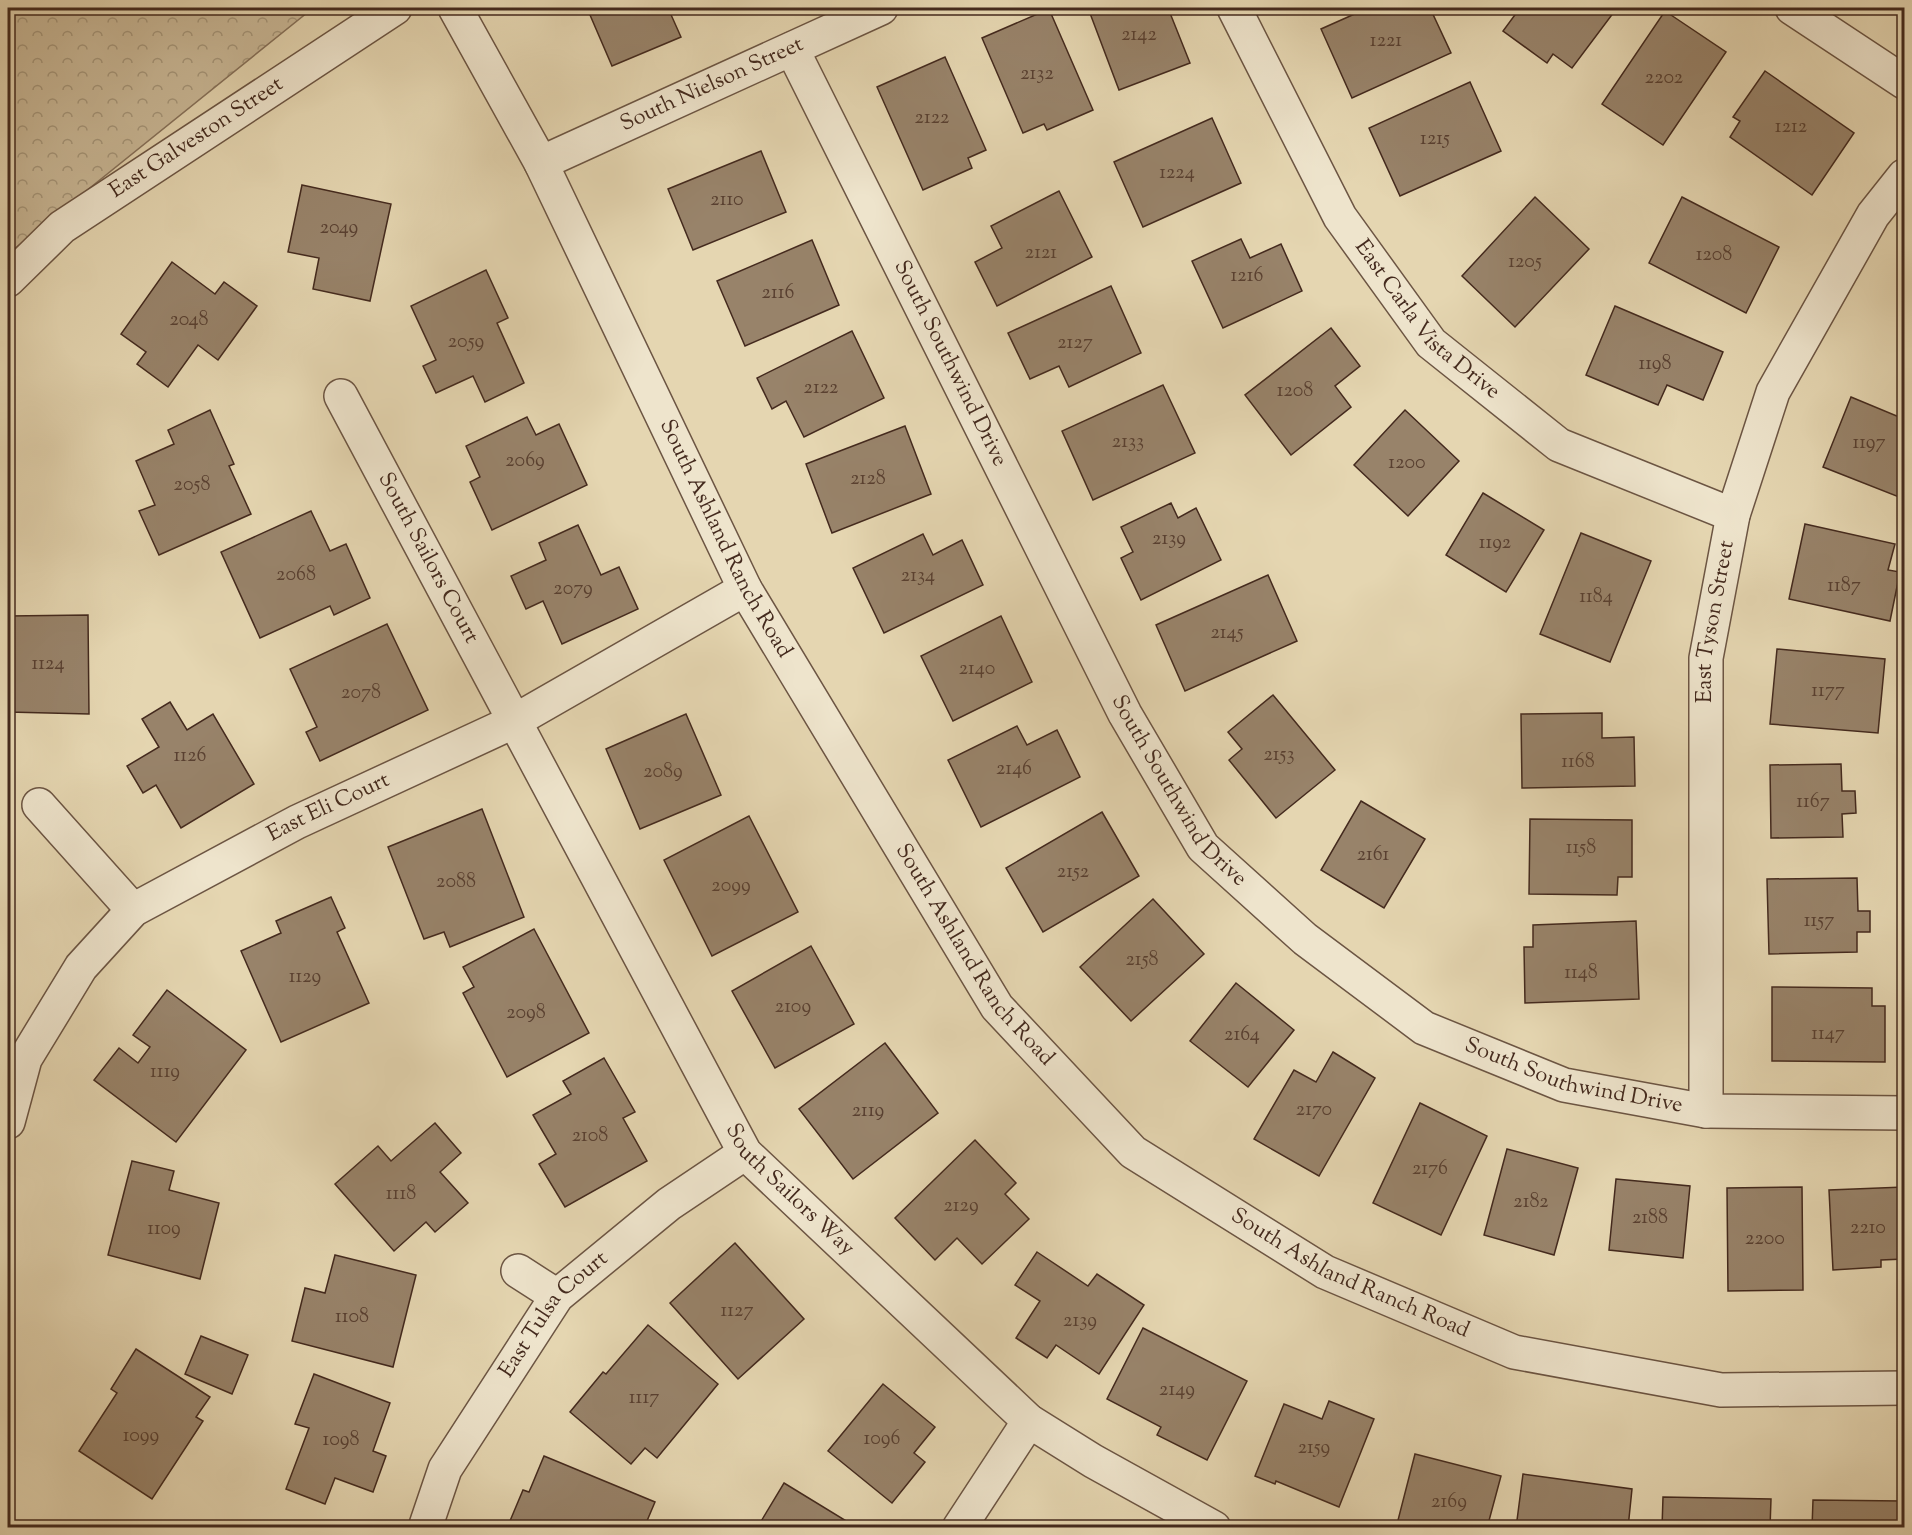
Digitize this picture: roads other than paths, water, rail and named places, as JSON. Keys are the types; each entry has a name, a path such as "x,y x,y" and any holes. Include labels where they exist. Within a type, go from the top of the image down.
{"street":[{"name":"East Galveston Street","path":"8,280 62,227 395,8"},
{"name":"South Ashland Ranch Road","path":"455,8 541,163 745,589 997,1007 1133,1152 1325,1272 1514,1352 1721,1390 1905,1388"},
{"name":"South Nielson Street","path":"541,163 881,8"},
{"name":"East Carla Vista Drive","path":"1234,8 1340,217 1431,344 1559,445 1733,515"},
{"path":"1792,8 1905,82"},
{"name":"South Southwind Drive","path":"792,49 1125,714 1203,847 1305,939 1424,1028 1564,1085 1706,1111 1905,1113"},
{"name":"East Tyson Street","path":"1706,1111 1706,658 1733,515 1773,392 1873,215 1905,176"},
{"name":"South Sailors Court","path":"341,396 513,722"},
{"name":"East Eli Court","path":"8,1122 25,1059 81,967 134,910 297,822 513,722 745,589"},
{"name":"South Sailors Way","path":"513,722 745,1154 1029,1421 1093,1461 1214,1527"},
{"path":"39,805 134,910"},
{"name":"East Tulsa Court","path":"425,1527 445,1469 557,1296 669,1204 745,1154"},
{"path":"518,1270 557,1296"},
{"path":"959,1527 1029,1421"}]}
